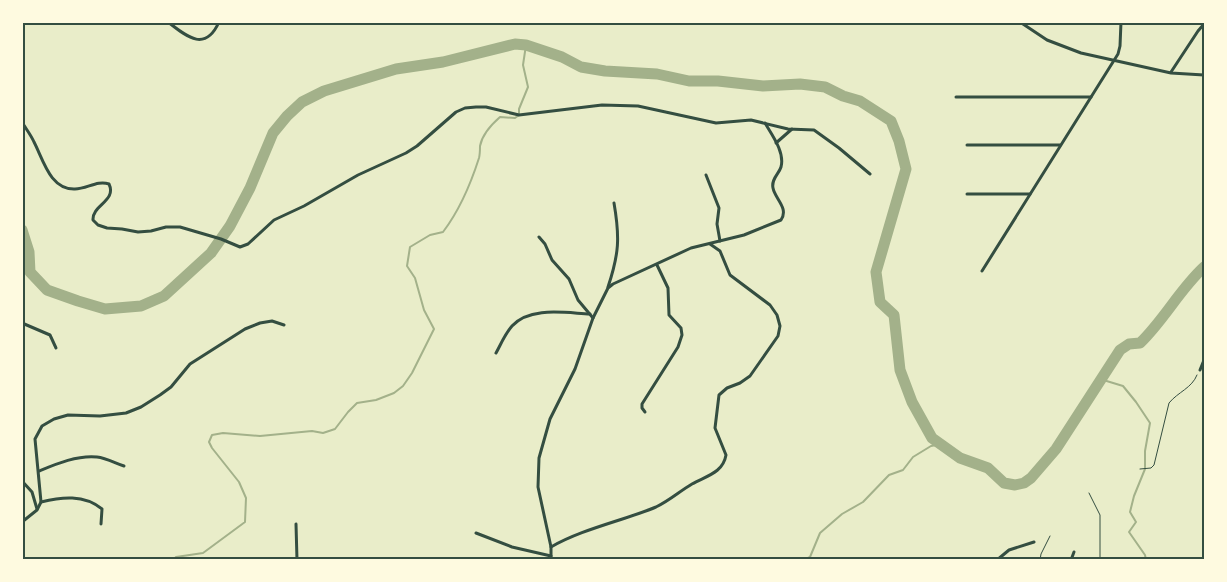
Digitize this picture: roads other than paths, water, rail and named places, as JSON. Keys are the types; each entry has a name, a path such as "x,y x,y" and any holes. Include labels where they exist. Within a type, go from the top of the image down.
{"street":[{"path":"168,22 190,38 196,40 209,36 214,32 219,22"},
{"path":"1020,22 1047,40 1094,56 1171,72 1204,75"},
{"path":"982,270 1115,60 1120,46 1121,22"},
{"path":"1171,72 1204,24"},
{"path":"956,97 1092,97"},
{"path":"22,122 49,174 56,182 72,189 102,182 108,184 110,195 107,200 95,209 93,214 93,220 98,225 138,232 180,227 221,239 240,247 248,244 274,220 304,206 358,174 406,153 417,146 444,121 465,108 486,107 519,115 602,105 623,105 638,106 716,123 751,120 820,133 870,174"},
{"path":"608,288 691,248 744,235 777,223 783,218 782,205 772,186 782,165 781,154 765,123"},
{"path":"776,143 792,129"},
{"path":"967,145 1061,145"},
{"path":"706,174 719,208 720,242"},
{"path":"967,194 1030,194"},
{"path":"476,532 512,547 551,558 551,547 538,488 537,477 540,458 550,418 575,369 593,318 608,288 617,261 618,226 614,203"},
{"path":"539,237 545,244 552,260 572,282 578,300 593,318"},
{"path":"551,547 572,537 658,506 723,465 726,458 725,451 715,428 718,398 724,390 750,376 778,336 780,326 773,308 730,275 720,251 710,243"},
{"path":"645,412 642,404 678,347 682,335 681,328 670,315 668,288 657,265"},
{"path":"496,353 513,326 527,316 548,313 590,314"},
{"path":"22,522 37,510 41,502 35,439 42,426 68,415 100,416 126,413 141,407 170,387 190,364 245,329 260,323 272,322 284,325"},
{"path":"22,323 50,335 56,348"},
{"path":"1200,370 1204,360"},
{"path":"39,471 67,461 90,457 99,457 124,466"},
{"path":"22,481 32,492 37,510"},
{"path":"41,502 61,497 75,498 96,504 102,509 100,524"},
{"path":"296,524 297,560"},
{"path":"997,560 1009,550 1034,542"},
{"path":"1071,560 1074,552"}],"waterway":[{"path":"22,230 29,252 30,272 47,290 105,309 141,306 164,296 211,253 230,226 250,188 273,133 302,102 324,91 396,69 443,62 515,44 526,45 562,57 581,67 605,71 657,74 689,81 718,81 763,86 800,84 825,87 843,96 860,101 891,121 899,141 906,169 876,272 880,302 894,315 900,370 912,402 932,438 960,458 988,468 1004,483 1015,485 1024,483 1031,478 1056,449 1120,350 1129,344 1140,343 1204,267"},
{"path":"173,560 176,557 203,553 245,522 246,498 239,482 212,448 209,442 212,435 223,433 260,436 312,431 323,433 335,429 357,403 376,400 394,393 403,386 412,373 434,329 424,310 415,278 407,266 410,247 430,235 443,232 468,187 479,158 480,146 485,134 500,117 515,118 519,115 519,109 528,87 523,65 526,45"},
{"path":"1100,379 1123,386 1150,423 1145,451 1145,469 1130,512 1136,522 1129,532 1145,555 1146,560"},
{"path":"804,560 810,557 820,533 842,514 863,502 889,475 903,470 913,457 931,446 942,444"}]}
